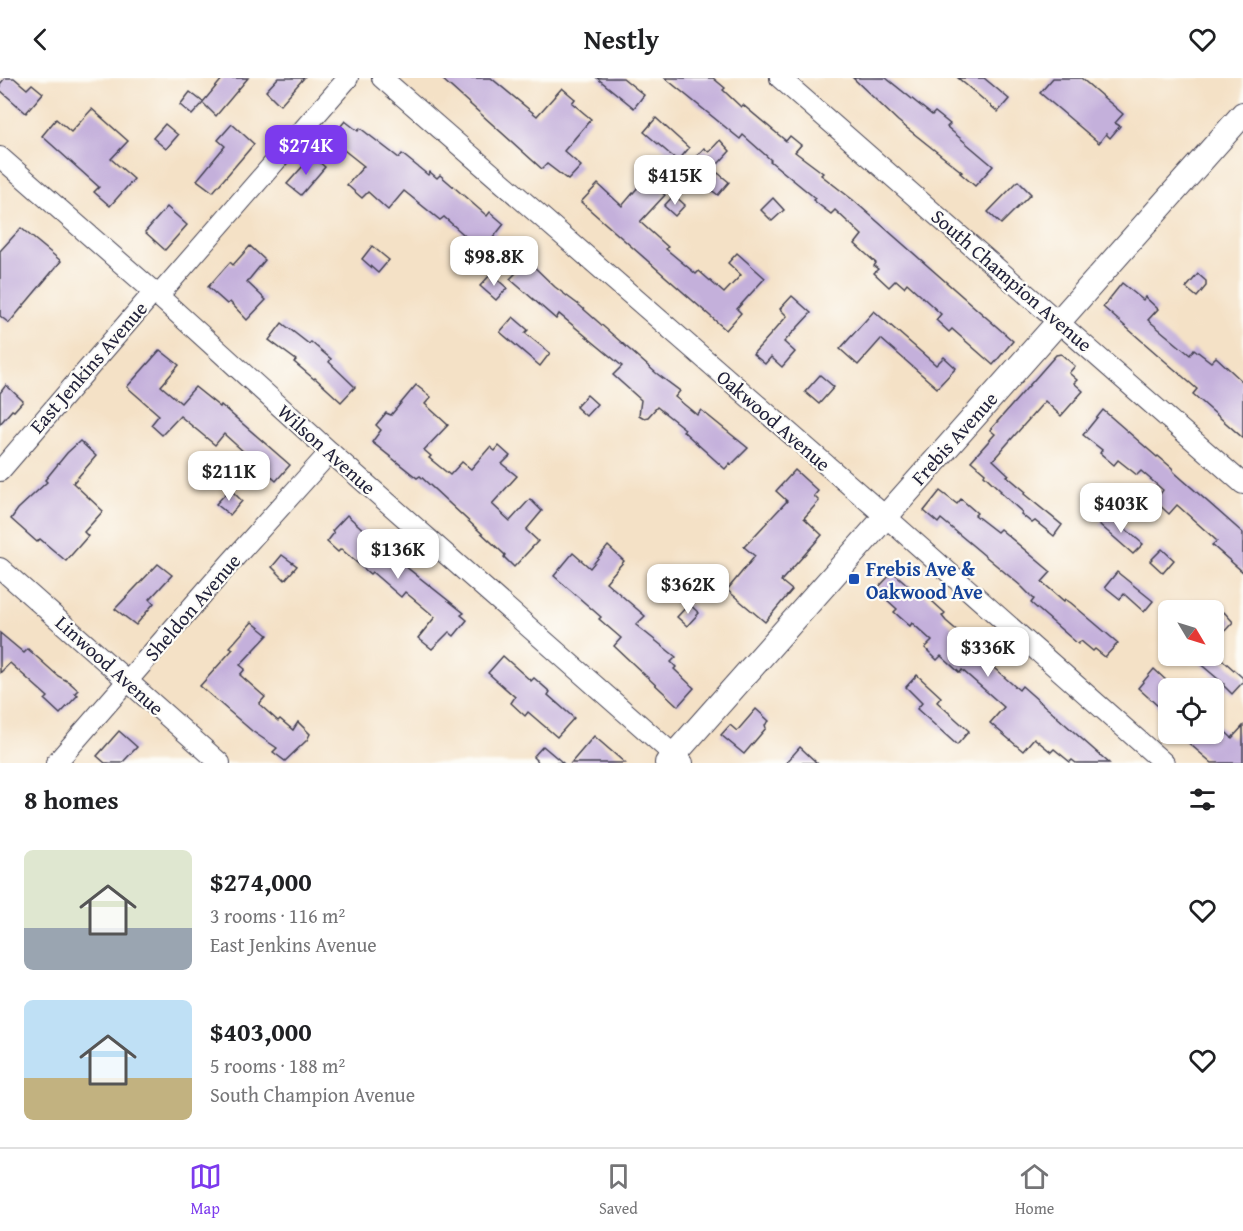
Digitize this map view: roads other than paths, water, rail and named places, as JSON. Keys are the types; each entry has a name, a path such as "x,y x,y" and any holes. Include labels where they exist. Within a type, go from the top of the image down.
{"main road":[{"name":"Frebis Avenue","path":"674,760 885,516 1243,114"}],"street":[{"name":"East Jenkins Avenue","path":"0,471 348,78"},
{"name":"Oakwood Avenue","path":"382,78 885,516 1164,763"},
{"name":"South Champion Avenue","path":"780,78 1243,483"},
{"name":"Wilson Avenue","path":"0,157 157,293 330,453 674,760"},
{"name":"Sheldon Avenue","path":"56,763 230,563 330,453"},
{"name":"Linwood Avenue","path":"0,568 220,763"}],"place":[{"name":"Frebis Ave & Oakwood Ave","path":"854,579"}]}
